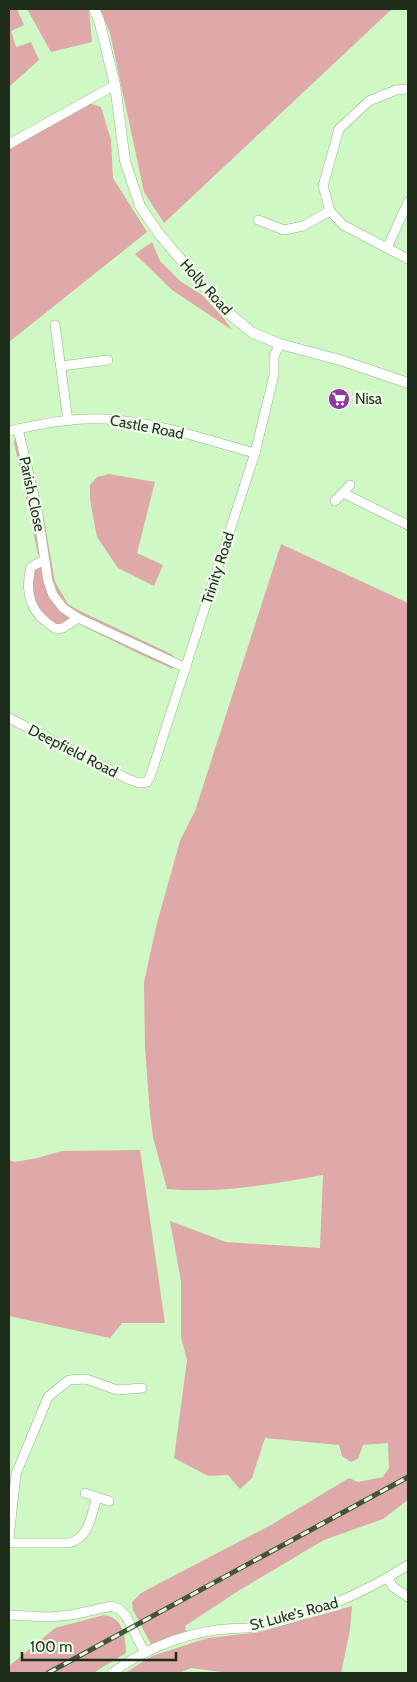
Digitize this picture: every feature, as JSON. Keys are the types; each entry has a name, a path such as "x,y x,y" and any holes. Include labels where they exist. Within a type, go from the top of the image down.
{"street":[{"name":"Holly Road","path":"94,9 99,20 115,85 125,161 140,206 173,250 232,316 253,333 280,344 340,360 408,383"},
{"path":"9,144 115,85"},
{"path":"408,89 396,90 369,101 339,129 323,186 330,211 343,225 408,259"},
{"path":"387,248 408,202"},
{"path":"258,220 284,230 303,226 330,211"},
{"path":"55,325 68,421"},
{"name":"Trinity Road","path":"139,783 147,782 150,777 186,668 254,453 274,375 274,356 280,344"},
{"path":"61,366 108,360"},
{"name":"Castle Road","path":"13,430 68,421 96,419 138,423 168,429 254,453"},
{"name":"Parish Close","path":"13,430 37,508 44,560 53,595 63,608 78,618 186,668"},
{"path":"335,501 350,485"},
{"path":"343,494 408,525"},
{"path":"44,560 31,568 28,580 31,604 45,623 56,630 63,628 78,618"},
{"name":"Deepfield Road","path":"9,718 139,783"},
{"path":"9,1538 12,1474 48,1396 69,1380 86,1379 117,1390 142,1388"},
{"path":"85,1493 110,1501"},
{"path":"9,1543 69,1542 76,1540 85,1533 97,1497"},
{"name":"St Luke's Road","path":"112,1673 145,1652 186,1636 216,1630 260,1626 311,1612 353,1597 408,1565"},
{"path":"388,1578 393,1587 408,1597"},
{"path":"9,1615 48,1617 71,1615 112,1606 120,1609 126,1616 145,1652"}],"shaded area":[{"path":"17,9 24,25 11,31 16,47 31,42 39,60 10,86 9,11"},
{"path":"27,9 89,9 92,42 51,52"},
{"path":"100,9 392,9 164,223 144,192 110,33"},
{"path":"89,103 101,107 111,140 113,178 147,232 9,342 9,150"},
{"path":"152,242 160,261 180,281 202,295 222,316 232,330 172,290 135,254"},
{"path":"18,429 27,468 34,472 55,582 68,604 171,654 186,668 171,668 146,657 85,627 78,618 56,629 31,604 31,567 44,560 38,554 14,442"},
{"path":"109,474 155,482 137,553 163,565 154,586 118,568 97,537 90,500 90,485 97,477"},
{"path":"281,544 408,603 408,1500 383,1519 324,1540 238,1591 185,1626 186,1631 151,1644 133,1610 132,1602 141,1593 271,1525 349,1478 358,1482 383,1477 389,1468 388,1443 363,1445 358,1459 351,1462 342,1456 339,1445 265,1438 252,1478 240,1489 228,1475 208,1476 174,1458 187,1360 181,1337 181,1281 170,1221 226,1242 320,1248 323,1175 265,1185 226,1189 167,1189 153,1137 145,1047 144,982 157,923 180,841 195,811"},
{"path":"140,1150 165,1323 122,1323 110,1338 9,1316 9,1160 15,1162 62,1151"},
{"path":"352,1606 350,1630 341,1673 229,1673 191,1668 179,1673 125,1673 152,1656 208,1638 260,1632"},
{"path":"104,1615 116,1620 122,1629 126,1653 95,1672 9,1673 9,1666 55,1628"}],"railway":[{"path":"48,1673 408,1477"}],"place":[{"name":"Nisa","path":"339,399"}]}
